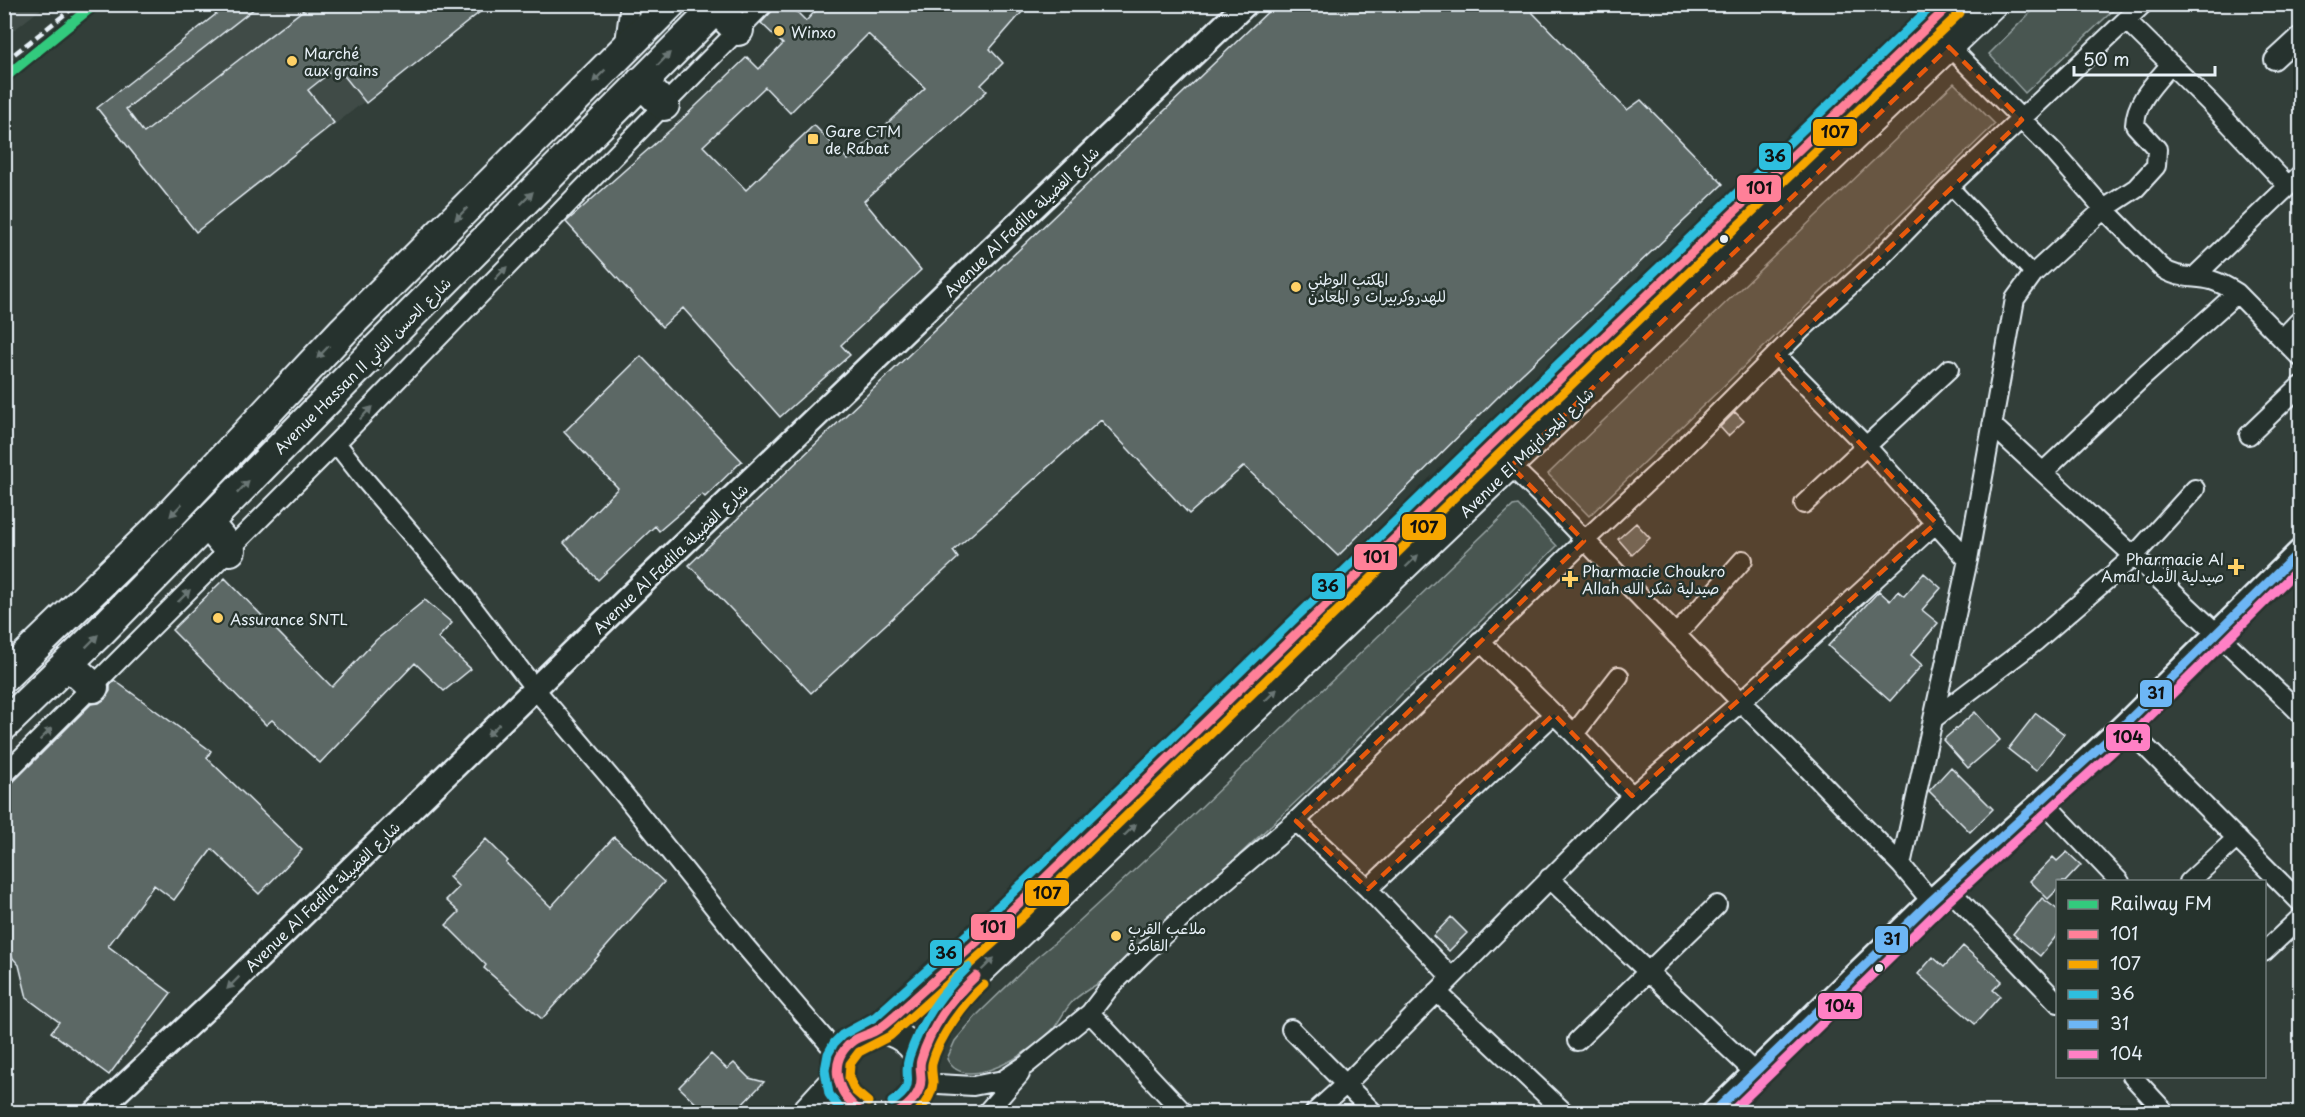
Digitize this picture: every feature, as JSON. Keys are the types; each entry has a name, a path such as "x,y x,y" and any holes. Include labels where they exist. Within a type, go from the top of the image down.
{"main road":[{"path":"4,677 158,528 344,330 670,4"},
{"name":"Avenue El Majdشارع المجد","path":"804,1113 838,1067 849,1044 861,1036 876,1032 1020,903 1490,446 1952,4"},
{"name":"Avenue El Majdشارع المجد","path":"905,1110 917,1095 921,1073 938,1022 961,990 1994,4"},
{"path":"718,6 738,30"},
{"name":"Avenue Hassan II شارع الحسن الثاني","path":"4,725 208,524 718,6"},
{"path":"641,82 664,105"},
{"path":"208,524 230,550"},
{"path":"68,664 93,687"},
{"path":"876,1032 888,1032 908,1043 916,1052 921,1073"},
{"path":"838,1067 839,1090 845,1100 861,1113"}],"street":[{"path":"624,50 630,4"},
{"path":"4,775 336,443 765,4"},
{"name":"Avenue Al Fadila شارع الفضيلة","path":"96,1113 1246,4"},
{"path":"921,1073 961,1087 1003,1080 1026,1065 1090,1013 1110,987 1145,952 1192,908 1296,821 1777,356 1803,328 1879,259 1950,186 2143,4"},
{"path":"2127,20 2294,181 2194,277"},
{"path":"1929,27 2022,120 2104,209 2168,273 2225,285 2237,293 2301,357"},
{"path":"2274,60 2301,36"},
{"path":"1901,865 1968,560 2015,299 2033,274 2104,209 2136,188 2156,166 2157,149 2136,125 2136,114 2148,91 2171,64"},
{"path":"1950,186 2033,274"},
{"path":"2043,472 2142,378 2237,293"},
{"path":"2283,338 2301,320"},
{"path":"1777,356 1867,447 1968,560"},
{"path":"1804,504 1949,369"},
{"path":"2249,435 2301,386"},
{"path":"1992,425 2133,557 2217,631 2301,713"},
{"path":"336,443 460,591 535,689 614,782 746,946 838,1067"},
{"path":"1490,446 1552,506 1901,865 1939,893 2056,1001"},
{"path":"1934,719 2036,642 2133,557 2196,489"},
{"path":"1314,1113 1346,1084 1632,796 1741,702 1936,523"},
{"path":"1714,1113 1939,893 2043,801 2124,725 2217,631 2300,553"},
{"path":"1676,635 1743,560"},
{"path":"1480,641 1574,734 1632,796"},
{"path":"1574,734 1619,676"},
{"path":"1368,890 1554,714"},
{"path":"2124,725 2301,902"},
{"path":"2043,801 2118,880"},
{"path":"1296,821 1368,890 1451,977"},
{"path":"2191,880 2237,838"},
{"path":"1549,878 1754,1072"},
{"path":"1577,1041 1717,905"},
{"path":"2266,950 2301,918"},
{"path":"1437,992 1564,1113"},
{"path":"1090,1013 1183,1113"},
{"path":"1291,1029 1373,1113"},
{"path":"987,1113 1026,1065"},
{"path":"2133,1078 2164,1113"}],"highlighted area":[{"path":"1949,47 2022,120 1777,356 1936,523 1632,796 1554,714 1368,889 1296,821 1584,541 1511,466"}],"shaded area":[{"path":"5,4 46,4 46,5 5,37"},
{"path":"2039,4 2119,5 2025,93 1989,54"},
{"path":"229,5 489,5 196,232 97,108"},
{"path":"1954,83 1995,124 1589,516 1548,474"},
{"path":"1518,505 1557,546 1432,669 1402,694 1320,779 1112,975 1073,1001 1045,1037 1018,1057 985,1071 969,1073 956,1069 947,1059 955,1041 977,1015 1036,958 1170,837 1513,506"}],"building":[{"path":"229,4 260,4 126,109 144,133 311,4 490,4 366,103 337,67 308,90 334,123 196,232 97,108"},
{"path":"775,4 789,4 806,21 822,4 1029,4 990,49 1003,63 981,85 987,91 864,201 921,270 841,345 850,355 780,417 683,308 662,327 566,222 677,124 747,57 759,69 783,44 761,23","holes":["868,34 925,88 848,160 814,125 746,190 703,146 765,87 790,113"]},
{"name":"المكتب الوطني للهدروكربيرات و المعادن","path":"1276,4 1539,4 1532,12 1627,110 1641,100 1723,184 1504,391 1338,556 1244,466 1189,514 1101,420 953,551 958,558 811,693 689,565"},
{"path":"641,356 742,461 705,497 702,494 659,531 655,526 598,580 564,543 618,488 564,432"},
{"path":"1735,412 1744,421 1728,436 1720,427"},
{"path":"1636,523 1650,538 1632,555 1618,539"},
{"path":"1924,573 1941,588 1922,610 1938,623 1911,655 1922,665 1890,701 1828,646 1879,591 1890,601 1898,591 1904,596"},
{"path":"225,578 332,687 376,640 425,600 452,623 438,638 471,669 444,691 415,663 320,763 272,720 266,725 172,630"},
{"path":"114,680 211,751 207,758 302,850 259,894 212,849 174,900 154,885 108,946 171,993 109,1075 51,1032 59,1022 27,998 19,965 4,948 4,791 91,704 105,699"},
{"path":"1975,712 2000,740 1968,768 1943,740"},
{"path":"2036,713 2064,734 2036,771 2008,749"},
{"path":"1951,767 1993,809 1970,832 1929,791"},
{"path":"614,837 664,882 542,1019 484,968 486,965 446,925 459,912 446,900 459,887 449,877 486,839 508,861 506,863 551,907"},
{"path":"2067,852 2081,865 2067,880 2056,880 2056,891 2048,899 2030,881 2053,857 2057,861"},
{"path":"2042,898 2056,908 2056,936 2040,956 2013,934"},
{"path":"1451,917 1467,933 1449,951 1433,936"},
{"path":"1963,946 2002,981 1993,990 2000,996 1975,1024 1918,974 1933,957 1944,967"},
{"path":"711,1054 727,1069 734,1063 749,1078 764,1082 734,1113 706,1113 679,1087"}],"railway":[{"path":"4,62 78,4"}],"rail line":[{"name":"FM","path":"4,78 95,4"}],"transit line":[{"name":"36","path":"842,1112 829,1094 825,1070 828,1054 834,1043 842,1035 875,1017 1003,902 1482,437 1934,4"},
{"name":"101","path":"861,1112 846,1097 838,1078 839,1058 845,1049 856,1039 878,1030 887,1023 1011,911 1490,446 1951,4"},
{"name":"107","path":"868,1102 855,1091 849,1078 850,1064 859,1052 890,1036 1019,920 1498,455 1960,13"},
{"name":"31","path":"1714,1112 1931,901 2124,725 2300,551"},
{"name":"104","path":"1731,1112 1939,910 2132,734 2300,567"},
{"name":"36","path":"892,1102 907,1086 907,1065 919,1032 941,997 968,967"},
{"name":"101","path":"899,1112 917,1094 921,1084 921,1060 936,1025 950,1004 976,976"},
{"name":"107","path":"918,1112 931,1091 932,1064 940,1043 961,1011 984,985"}],"place":[{"name":"Winxo","path":"779,31"},
{"name":"Marché aux grains","path":"292,61"},
{"name":"Gare CTM de Rabat","path":"813,139"},
{"name":"المكتب الوطني للهدروكربيرات و المعادن","path":"1296,287"},
{"name":"Pharmacie Al Amal صيدلية الأمل","path":"2236,567"},
{"name":"Pharmacie Choukro Allah صيدلية شكر الله","path":"1570,579"},
{"name":"Assurance SNTL","path":"218,618"},
{"name":"ملاعب القرب القامرة","path":"1116,936"}]}
